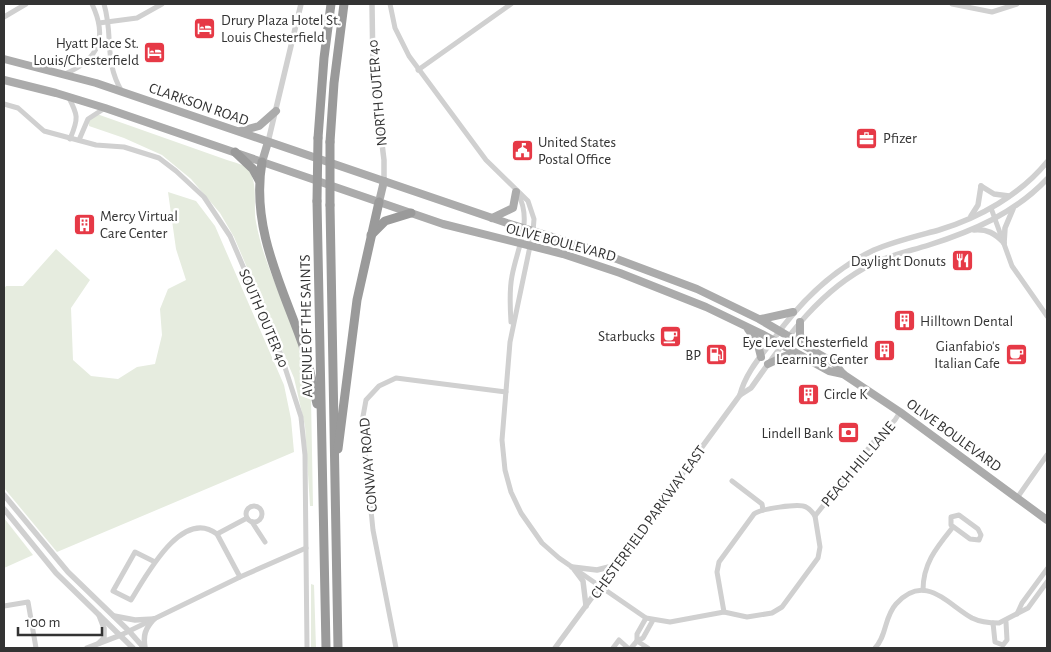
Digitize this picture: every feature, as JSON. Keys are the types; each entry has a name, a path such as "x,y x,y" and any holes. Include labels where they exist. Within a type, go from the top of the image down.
{"highway":[{"name":"AVENUE OF THE SAINTS","path":"326,648 317,201 318,138 324,58 331,4"},
{"name":"AVENUE OF THE SAINTS","path":"338,648 330,142 334,83 344,4"},
{"path":"235,152 254,169 259,180"},
{"path":"262,162 259,180 264,237 307,357 321,421"},
{"path":"335,469 341,435 346,374 357,300 379,202"},
{"path":"371,235 385,221 411,213"}],"main road":[{"name":"CLARKSON ROAD","path":"4,59 65,74 122,92 384,182"},
{"path":"4,80 68,96 262,162 268,142"},
{"path":"236,131 244,131 259,126 276,111"},
{"name":"OLIVE BOULEVARD","path":"262,162 464,230 529,246 626,275 745,326 829,372 843,374"},
{"path":"379,202 384,182"},
{"name":"OLIVE BOULEVARD","path":"384,182 589,249 698,289 759,319 834,363 843,374 900,412 1047,520"},
{"path":"492,218 513,208 516,192"},
{"path":"759,319 793,312"},
{"path":"800,322 800,335 807,347"},
{"path":"745,326 757,341 761,357"},
{"path":"768,364 785,356 799,355"}],"street":[{"path":"4,17 26,4"},
{"path":"65,74 78,68 92,56 99,39 99,23 92,4"},
{"path":"104,4 109,20 109,61 114,78 122,92"},
{"path":"99,23 109,20 137,18 162,4"},
{"path":"268,142 301,4"},
{"name":"NORTH OUTER 40","path":"372,4 373,71 384,160 384,182"},
{"path":"390,4 400,42 418,70 476,147 516,192 525,211 524,229 511,285 512,328"},
{"path":"418,70 511,4"},
{"path":"952,4 984,12 1017,4"},
{"path":"68,96 77,116 77,122 70,139"},
{"name":"SOUTH OUTER 40","path":"4,104 18,108 44,131 96,145 124,147 159,158 176,171 204,198 230,236 280,352 301,417 305,455 307,648"},
{"path":"79,140 88,119 105,108"},
{"name":"CHESTERFIELD PARKWAY EAST","path":"740,395 743,382 793,312 824,282 855,260 900,240 967,220 991,208 1009,196 1047,162"},
{"name":"CHESTERFIELD PARKWAY EAST","path":"556,648 740,395 751,388 800,322 831,290 872,264 996,219 1034,193 1047,179"},
{"path":"967,220 977,208 981,186 994,194 1009,196"},
{"path":"512,328 533,232 534,219 531,208 524,197 516,192"},
{"path":"1004,243 1008,217 1015,207"},
{"path":"991,208 1016,274 1047,316"},
{"path":"969,230 985,230 994,234 1004,243"},
{"name":"PEACH HILL LANE","path":"512,328 502,440 505,470 511,492 521,513 542,543 600,588 646,618 653,620 670,622 724,612 747,617 772,613 782,607 818,558 820,547 816,516 875,440 895,420 900,412"},
{"name":"CONWAY ROAD","path":"396,648 384,578 373,530 362,422 366,400 379,386 396,378 506,392"},
{"path":"1017,498 1047,455"},
{"path":"732,481 762,504 763,510"},
{"path":"4,495 52,554 144,648"},
{"path":"724,612 717,572 719,562 754,514 763,510 805,506 816,516"},
{"path":"4,509 56,573 121,634 133,648"},
{"path":"959,515 978,529 980,538 972,540 953,527 950,519 959,515"},
{"path":"217,534 250,520 265,542"},
{"path":"154,562 135,552 114,590 132,600 154,562 174,541 190,529 205,527 217,534 240,577"},
{"path":"923,590 923,576 927,564 953,527"},
{"path":"87,648 129,631 240,577 306,548"},
{"path":"573,568 597,570 617,565"},
{"path":"573,568 583,581 586,591 586,608"},
{"path":"1017,614 1022,603 1047,569"},
{"path":"875,648 881,645 888,613 907,595 923,590 938,593 972,618 993,623 1006,622 1028,608 1047,582"},
{"path":"4,606 28,602 36,648"},
{"path":"98,613 104,628 104,638 101,642"},
{"path":"112,615 126,619 154,619"},
{"path":"637,641 637,634 646,618"},
{"path":"144,648 143,639 146,628 154,619"},
{"path":"612,648 619,640 629,648 643,638 653,620"},
{"path":"993,623 995,642 1003,645 1007,640 1006,622"},
{"path":"637,641 648,648"},
{"path":"101,642 106,648"}],"shaded area":[{"path":"94,113 240,164 250,172 255,190 255,216 259,238 297,338 311,398 313,506 310,506 305,426 294,378 234,237 220,213 191,179 162,155 124,138 89,126 88,117"},
{"path":"168,192 196,201 215,226 284,385 291,419 294,452 57,552 4,488 4,289 6,286 23,286 56,249 90,280 71,308 73,360 91,376 118,379 137,367 155,364 162,335 160,309 168,289 186,280 176,249"},
{"path":"4,518 33,555 4,568"},
{"path":"311,584 314,585 316,648 311,648"}],"place":[{"name":"Drury Plaza Hotel St. Louis Chesterfield","path":"205,29"},
{"name":"Hyatt Place St. Louis/Chesterfield","path":"155,52"},
{"name":"Pfizer","path":"867,138"},
{"name":"United States Postal Office","path":"522,151"},
{"name":"Mercy Virtual Care Center","path":"84,225"},
{"name":"Daylight Donuts","path":"962,261"},
{"name":"Hilltown Dental","path":"904,321"},
{"name":"Starbucks","path":"671,336"},
{"name":"Eye Level Chesterfield Learning Center","path":"884,351"},
{"name":"BP","path":"717,355"},
{"name":"Gianfabio's Italian Cafe","path":"1016,355"},
{"name":"Circle K","path":"808,394"},
{"name":"Lindell Bank","path":"849,433"}]}
